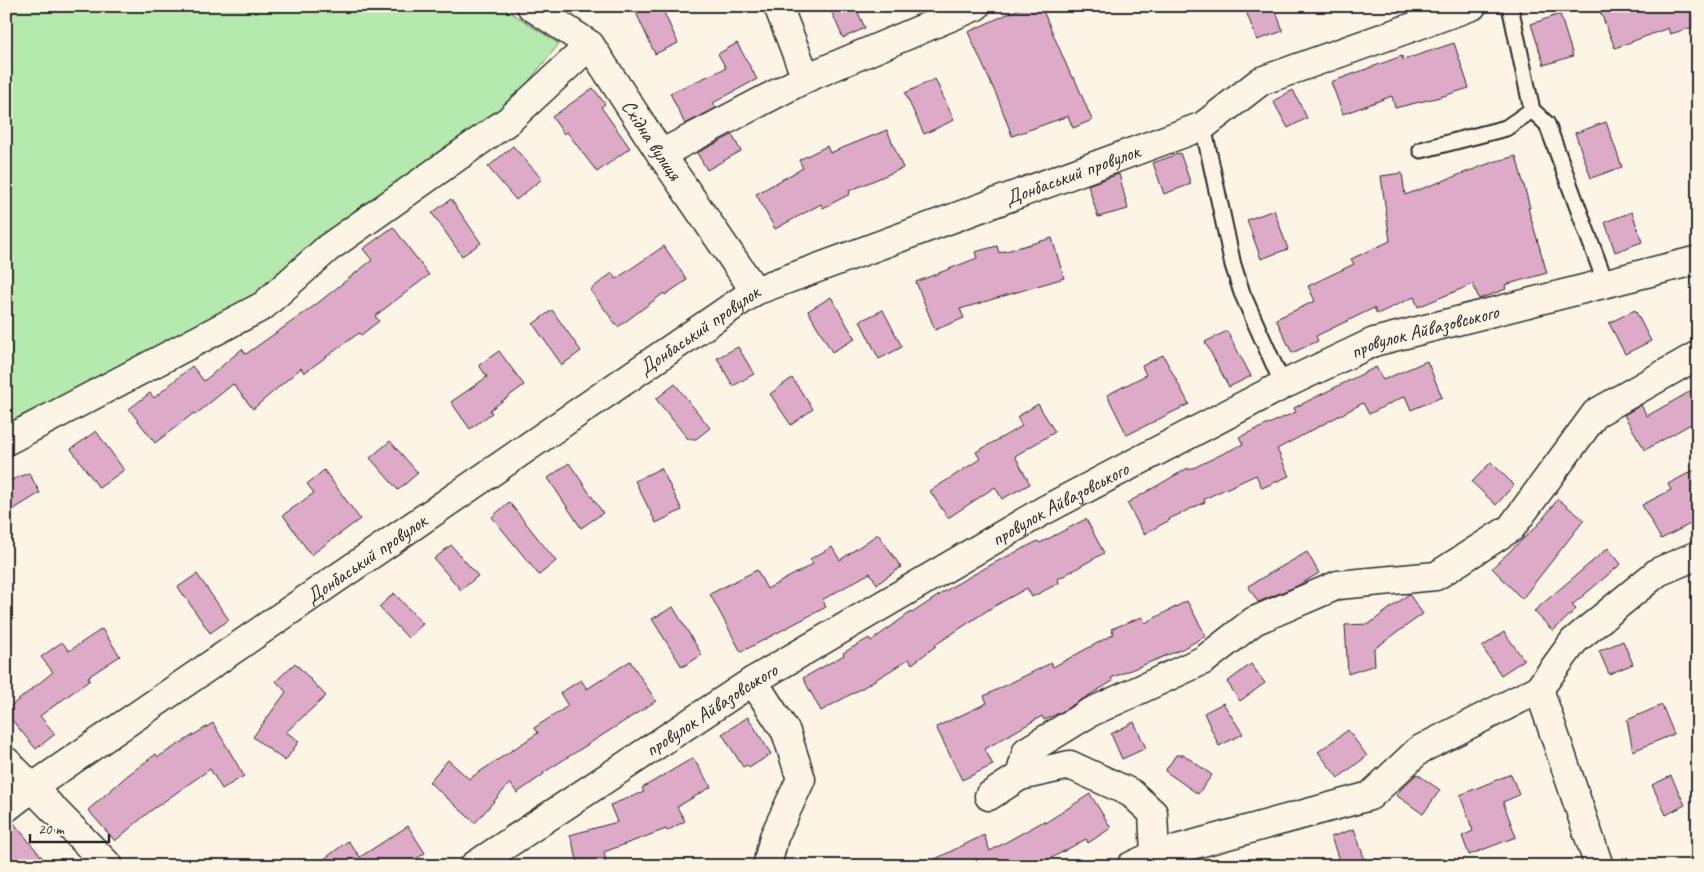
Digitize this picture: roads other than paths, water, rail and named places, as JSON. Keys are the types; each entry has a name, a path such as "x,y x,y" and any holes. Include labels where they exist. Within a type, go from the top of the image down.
{"street":[{"name":"Східна вулиця","path":"531,6 565,16 590,45 661,154 755,290"},
{"path":"778,6 806,78"},
{"path":"661,154 806,78 976,6"},
{"name":"Донбаський провулок","path":"6,808 32,787 755,290 1204,126 1261,81 1472,6"},
{"path":"6,441 263,306 328,248 508,121 590,45"},
{"name":"провулок Айвазовського","path":"474,866 753,681 1043,511 1283,385 1374,342 1698,260"},
{"path":"1020,776 1027,751 1089,713 1204,660 1254,621 1338,585 1436,576 1511,528 1596,413 1698,355"},
{"path":"989,796 1020,776 1070,765 1131,793 1153,813 1143,860 1370,796 1418,750 1539,689 1574,641 1658,572 1698,555"},
{"path":"753,681 786,732 801,779 774,837 767,866"},
{"path":"1539,689 1599,866"},
{"path":"6,761 108,866"}],"lane":[{"path":"1510,6 1532,110 1547,124 1606,284"},
{"path":"1421,150 1506,128 1532,110"},
{"path":"1204,126 1233,265 1242,293 1283,385"}]}
